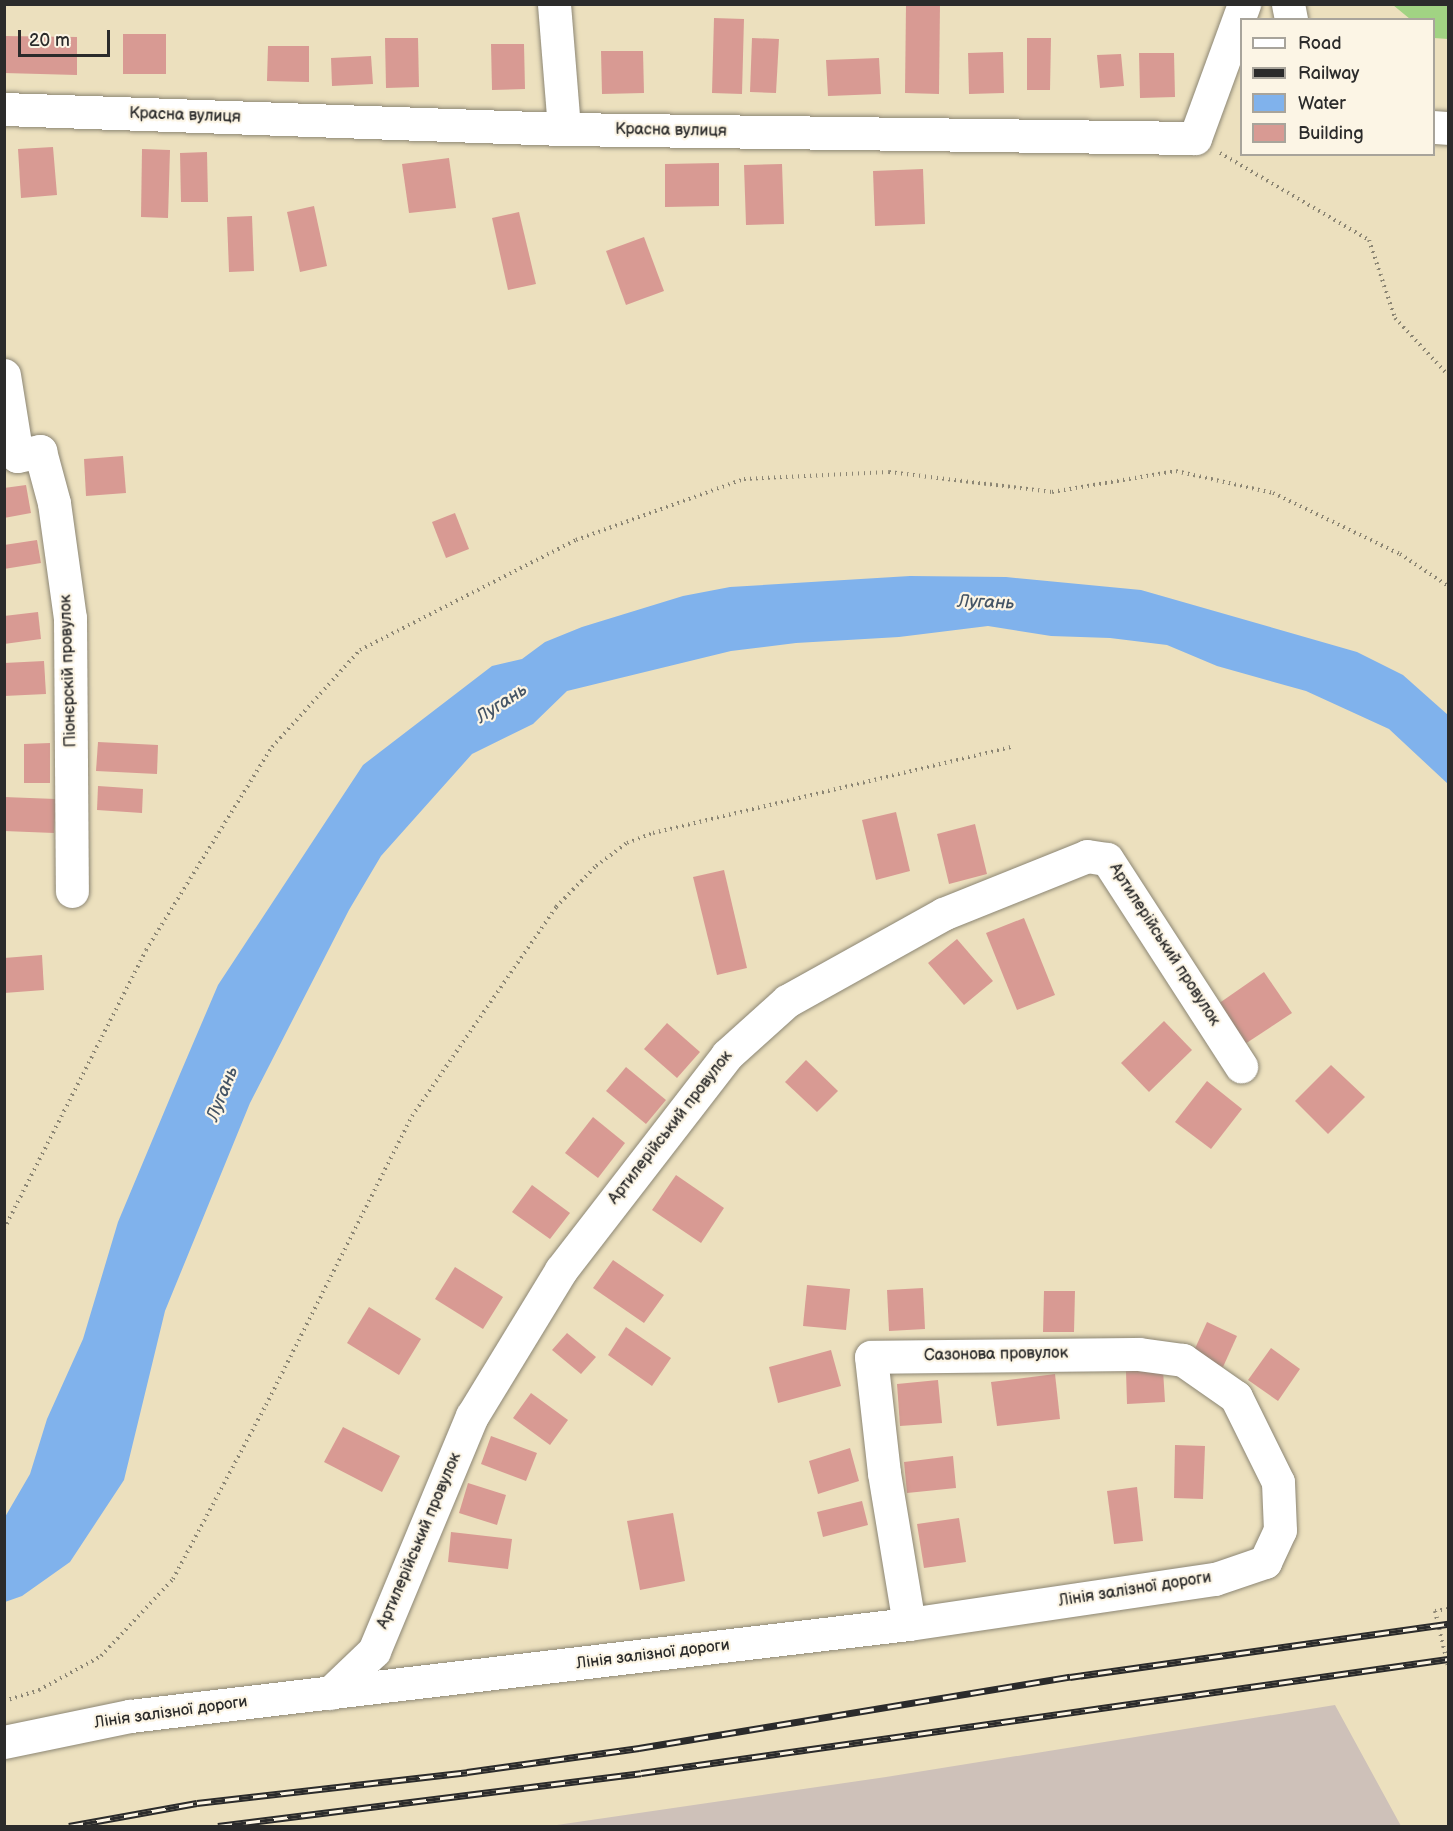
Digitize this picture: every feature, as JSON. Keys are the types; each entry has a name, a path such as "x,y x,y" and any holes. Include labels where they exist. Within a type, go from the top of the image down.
{"street":[{"path":"554,4 564,129"},
{"path":"1195,138 1244,4"},
{"name":"Красна вулиця","path":"4,109 564,129 1195,138"},
{"name":"Піонєрскій провулок","path":"4,375 10,457 40,451 54,503 70,618 72,891"},
{"name":"Артилерійський провулок","path":"330,1693 374,1651 472,1416 561,1270 727,1055 787,1001 943,914 1087,856 1107,859 1241,1066"},
{"name":"Сазонова провулок","path":"909,1624 884,1473 871,1356 1139,1354 1183,1360 1236,1397 1278,1482 1280,1530"},
{"name":"Лінія залізної дороги","path":"4,1742 130,1716 909,1624 1215,1579 1265,1562 1280,1530"}],"path":[{"path":"1195,138 1369,240 1395,318 1449,375"},
{"path":"4,1229 146,950 272,747 360,650 576,540 744,479 889,472 1052,492 1176,471 1273,493 1400,554 1449,586"},
{"path":"4,1701 39,1690 101,1656 173,1579 412,1116 556,907 596,866 627,843 653,833 1012,747"},
{"path":"1449,1609 1435,1611 1449,1666"}],"shaded area":[{"path":"1335,1705 1401,1826 550,1826 886,1777"}],"green space":[{"path":"1393,5 1448,5 1448,39 1435,38 1435,18 1409,18"}],"water":[{"name":"Лугань","path":"910,576 1006,577 1141,590 1357,652 1403,675 1448,715 1448,784 1389,729 1306,691 1217,666 1167,645 1110,638 1051,636 988,626 899,637 796,643 731,651 567,691 533,724 472,754 381,856 349,910 250,1103 165,1311 124,1480 70,1562 22,1596 5,1602 5,1517 30,1474 47,1419 83,1339 118,1222 218,985 363,765 492,666 522,659 545,642 582,627 683,596 730,587"}],"building":[{"path":"906,4 940,4 939,94 905,93"},
{"path":"714,18 744,19 742,94 712,93"},
{"path":"123,34 166,34 166,74 123,74"},
{"path":"4,36 77,37 77,75 4,73"},
{"path":"385,38 418,38 419,87 386,88"},
{"path":"752,38 779,39 776,93 750,92"},
{"path":"1027,38 1051,38 1050,90 1027,90"},
{"path":"491,44 524,44 525,89 492,90"},
{"path":"268,46 309,46 309,82 267,81"},
{"path":"601,51 643,51 644,93 602,94"},
{"path":"1003,52 1004,93 969,94 968,53"},
{"path":"1139,53 1174,53 1175,97 1140,98"},
{"path":"1121,54 1124,86 1100,88 1097,55"},
{"path":"371,56 373,84 332,86 331,58"},
{"path":"879,58 881,94 828,96 826,60"},
{"path":"53,147 57,195 21,198 18,149"},
{"path":"142,149 170,150 168,218 141,217"},
{"path":"207,152 208,202 181,202 180,153"},
{"path":"449,158 456,208 409,213 402,164"},
{"path":"719,163 719,206 665,207 665,164"},
{"path":"782,164 784,224 746,225 744,165"},
{"path":"923,169 925,224 875,226 873,171"},
{"path":"314,206 327,266 300,272 287,212"},
{"path":"519,212 536,284 508,290 492,218"},
{"path":"252,216 254,271 229,272 227,217"},
{"path":"644,237 664,291 626,305 606,251"},
{"path":"123,456 126,493 86,496 84,459"},
{"path":"26,485 31,513 4,518 4,488"},
{"path":"455,513 469,549 446,558 432,522"},
{"path":"37,540 41,563 4,569 4,545"},
{"path":"38,612 41,639 4,644 4,616"},
{"path":"44,661 46,694 4,696 4,663"},
{"path":"98,742 158,745 157,774 96,771"},
{"path":"50,743 50,783 24,783 24,744"},
{"path":"98,786 143,789 142,813 97,810"},
{"path":"4,797 56,799 54,833 4,831"},
{"path":"896,812 910,871 876,880 862,820"},
{"path":"975,824 987,874 949,884 937,834"},
{"path":"724,870 747,968 717,975 693,877"},
{"path":"1024,918 1055,995 1017,1010 986,933"},
{"path":"957,939 993,981 964,1005 928,963"},
{"path":"42,955 44,990 4,993 4,958"},
{"path":"1264,972 1292,1013 1245,1044 1218,1004"},
{"path":"1164,1021 1192,1050 1149,1092 1121,1063"},
{"path":"667,1023 700,1052 677,1078 644,1049"},
{"path":"806,1060 838,1091 817,1112 785,1082"},
{"path":"1331,1065 1365,1097 1328,1134 1295,1101"},
{"path":"626,1067 666,1100 646,1124 606,1091"},
{"path":"1207,1081 1242,1109 1211,1149 1175,1122"},
{"path":"593,1117 625,1143 598,1178 565,1153"},
{"path":"676,1175 724,1208 701,1243 652,1210"},
{"path":"532,1185 570,1213 550,1239 512,1212"},
{"path":"613,1260 664,1295 644,1323 593,1288"},
{"path":"455,1267 503,1297 483,1329 435,1299"},
{"path":"807,1285 850,1289 846,1330 803,1326"},
{"path":"923,1288 925,1329 889,1331 887,1290"},
{"path":"1044,1291 1075,1291 1074,1332 1043,1332"},
{"path":"369,1307 421,1339 399,1375 347,1343"},
{"path":"1207,1322 1237,1336 1223,1367 1193,1353"},
{"path":"626,1327 671,1358 652,1386 608,1355"},
{"path":"567,1333 596,1357 581,1374 552,1350"},
{"path":"1271,1348 1300,1369 1278,1401 1248,1380"},
{"path":"831,1350 841,1386 778,1403 769,1367"},
{"path":"1163,1370 1165,1402 1127,1404 1126,1371"},
{"path":"1055,1374 1060,1419 997,1426 991,1382"},
{"path":"938,1380 942,1423 900,1426 897,1384"},
{"path":"531,1393 568,1420 550,1445 513,1418"},
{"path":"343,1427 400,1456 382,1492 324,1462"},
{"path":"491,1436 537,1453 526,1481 481,1464"},
{"path":"1175,1445 1205,1446 1203,1499 1174,1498"},
{"path":"850,1448 859,1481 818,1494 809,1461"},
{"path":"953,1456 956,1488 907,1493 904,1462"},
{"path":"468,1483 506,1495 497,1525 459,1513"},
{"path":"1137,1487 1143,1541 1114,1544 1107,1491"},
{"path":"862,1501 868,1525 823,1537 817,1512"},
{"path":"673,1513 685,1581 640,1590 627,1521"},
{"path":"959,1518 966,1562 924,1568 917,1524"},
{"path":"451,1532 512,1539 508,1569 448,1562"}],"railway":[{"path":"69,1826 197,1803 467,1772 639,1748 1070,1677 1448,1624"},
{"path":"218,1826 641,1773 1448,1659"}]}
